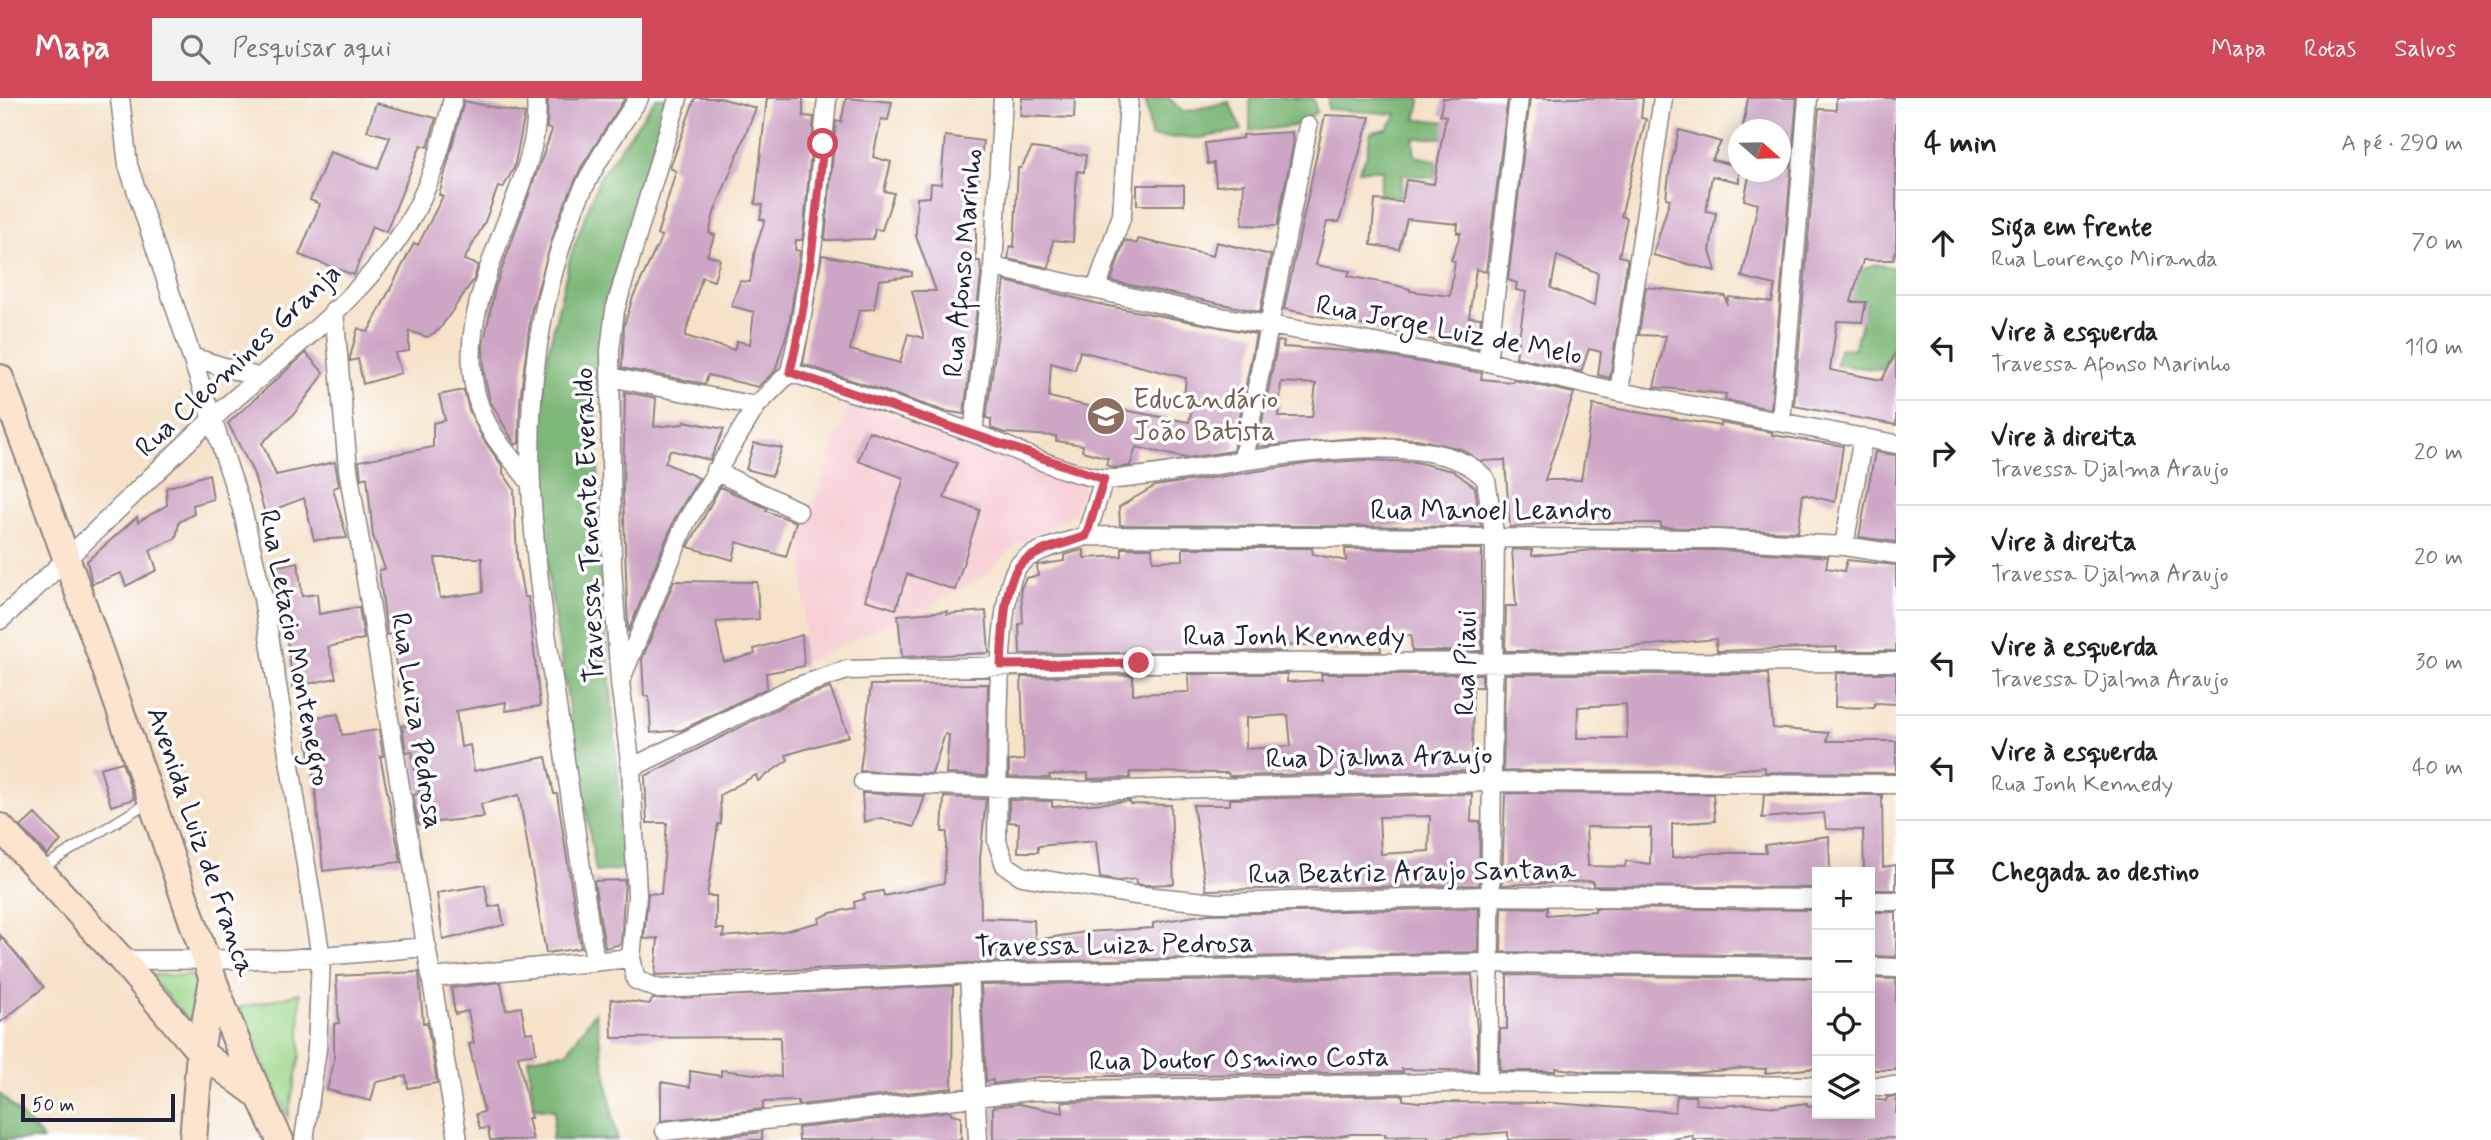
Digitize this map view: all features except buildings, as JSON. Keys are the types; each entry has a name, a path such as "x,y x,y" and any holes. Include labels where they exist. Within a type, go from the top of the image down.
{"main road":[{"name":"Avenida Luiz de Franca","path":"0,378 69,560 210,969 258,1095 279,1140"},
{"path":"0,827 122,960 200,1052 258,1095"},
{"path":"193,1140 210,969"}],"street":[{"name":"Rua Letacio Montenegro","path":"120,98 128,164 253,546 321,958 317,1049 304,1140"},
{"name":"Rua Cleomines Granja","path":"0,620 69,560 211,419 334,310 387,254 414,213 432,172 453,98"},
{"path":"529,481 492,433 477,398 472,345 474,313 484,279 530,156 536,98"},
{"path":"595,962 533,549 528,453 535,358 555,266 569,221 594,165 639,98"},
{"name":"Travessa Tenente Everaldo","path":"631,958 637,896 631,768 620,682 612,567 610,377 615,310 678,98"},
{"path":"620,682 686,522 756,406 790,372 800,328 815,228 827,98"},
{"name":"Rua Afonso Marinho","path":"973,433 993,267 1003,98"},
{"path":"1096,289 1122,215 1129,98"},
{"path":"1487,362 1519,98"},
{"path":"1619,392 1663,98"},
{"path":"1781,421 1808,98"},
{"path":"790,372 1104,479 1244,459 1308,126"},
{"name":"Rua Jorge Luiz de Melo","path":"993,267 1222,317 1487,362 1619,392 1896,444"},
{"name":"Rua Luiza Pedrosa","path":"334,310 348,469 458,1140"},
{"path":"192,357 260,378"},
{"path":"610,377 756,406"},
{"path":"1844,546 1863,438"},
{"name":"Rua Piaui","path":"1244,459 1375,449 1415,449 1448,456 1471,466 1486,480 1494,539 1488,1082"},
{"path":"715,471 798,511"},
{"path":"998,788 1001,665 1010,585 1018,566 1032,556 1086,536 1104,479"},
{"name":"Rua Manoel Leandro","path":"1086,536 1716,539 1844,546 1896,554"},
{"name":"Rua Jonh Kennedy","path":"631,768 819,677 848,670 1001,665 1493,661 1896,662"},
{"name":"Rua Djalma Araujo","path":"863,782 1077,791 1492,782 1896,784"},
{"name":"Rua Beatriz Araujo Santana","path":"998,788 997,841 1000,858 1010,871 1041,880 1096,889 1216,903 1490,895 1812,899"},
{"path":"1875,901 1896,901"},
{"path":"122,960 210,969 427,947"},
{"path":"432,978 631,958"},
{"name":"Travessa Luiza Pedrosa","path":"631,958 635,980 659,989 969,974 1489,963 1812,967"},
{"path":"1875,967 1896,968"},
{"path":"969,974 978,1140"},
{"name":"Rua Doutor Osmino Costa","path":"665,1131 974,1095 1137,1087 1488,1082 1812,1086"},
{"path":"1875,1086 1896,1086"}],"lane":[{"path":"38,869 152,800"}],"shaded area":[{"path":"850,401 1085,485 1074,514 1016,545 983,577 936,603 805,661 803,533"}],"green space":[{"path":"656,98 667,98 607,302 594,390 607,646 626,869 596,872 550,590 539,467 546,361 571,254 600,177"},
{"path":"1145,98 1169,98 1183,112 1229,102 1242,130 1201,138 1151,137"},
{"path":"1250,98 1313,98 1317,112 1294,126 1250,131"},
{"path":"1328,98 1421,98 1416,119 1460,123 1459,138 1413,138 1415,156 1436,160 1436,178 1403,174 1400,196 1378,196 1383,170 1359,170 1366,157 1371,132 1387,129 1397,114 1328,109"},
{"path":"1874,264 1896,268 1896,350 1892,350 1883,370 1836,365 1839,348 1854,349 1866,303 1841,300 1848,277"},
{"path":"149,975 196,976 190,1023"},
{"path":"300,993 300,1055 288,1117 239,1008"},
{"path":"595,1012 617,1140 552,1140 555,1110 534,1108 528,1058 567,1052"},
{"path":"0,1094 39,1134 43,1140 0,1140"}],"place":[{"name":"Educandário João Batista","path":"1106,416"}],"route":[{"path":"823,144 815,228 800,328 790,372 1104,479 1086,536 1032,556 1018,566 1010,585 1001,665 1139,663"}]}
